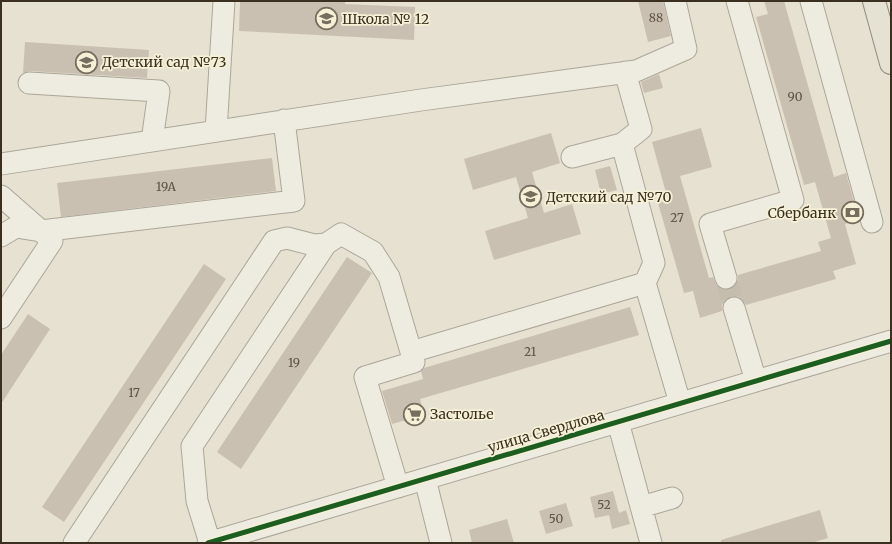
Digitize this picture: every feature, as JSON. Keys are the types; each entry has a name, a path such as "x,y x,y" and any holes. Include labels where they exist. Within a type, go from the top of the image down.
{"main road":[{"path":"874,1 891,63"}],"street":[{"path":"216,131 224,1"},
{"path":"1,164 284,120 636,70 686,49 675,1"},
{"path":"726,278 710,224 793,200 737,1"},
{"path":"811,1 872,222"},
{"path":"572,157 622,144 641,129 625,72"},
{"path":"29,83 159,91 152,141"},
{"path":"1,236 16,227 41,231 294,201 284,120"},
{"path":"622,144 654,263 645,283 680,404"},
{"path":"1,196 52,241 1,318"},
{"path":"209,543 197,501 192,446 326,244 341,234 373,252 389,277 414,362 365,377 398,487"},
{"path":"74,543 274,242 287,238 314,245 326,244"},
{"path":"411,352 645,283"},
{"path":"734,308 756,381"},
{"name":"улица Свердлова","path":"209,543 261,536 398,487 891,341"},
{"path":"618,422 651,543"},
{"path":"426,479 441,543"},
{"path":"641,507 672,498"}],"building":[{"name":"Школа № 12","path":"240,1 345,1 345,4 415,7 414,40 239,31"},
{"path":"638,1 663,1 671,36 648,42"},
{"path":"764,1 784,1 834,177 846,173 859,220 845,224 856,264 833,271 836,279 746,305 737,296 730,297 722,305 722,311 700,318 693,291 684,293 658,203 668,200 652,142 701,128 712,167 680,176 709,278 713,277 717,286 723,290 729,290 734,287 738,281 738,275 821,251 818,242 831,238 815,182 804,185 756,17 768,14"},
{"name":"Детский сад №73","path":"25,42 149,50 147,78 30,71 23,73"},
{"path":"659,74 663,88 644,93 641,82"},
{"name":"Детский сад №70","path":"551,133 560,163 532,172 544,213 572,204 581,234 494,260 485,231 528,218 516,177 473,190 464,159"},
{"path":"272,158 276,191 61,217 57,183"},
{"path":"610,166 617,190 601,194 595,170"},
{"path":"347,257 372,273 241,469 217,452"},
{"path":"204,264 226,279 64,522 42,507"},
{"path":"630,307 639,335 420,399 424,415 392,424 382,391 423,379 421,371 424,368"},
{"path":"28,314 50,329 1,404 1,355"},
{"path":"613,491 619,513 626,510 630,524 612,529 609,515 595,518 590,497"},
{"path":"566,503 573,526 546,534 539,511"},
{"path":"820,510 828,538 811,543 721,543 721,540"},
{"path":"507,519 514,543 472,543 469,530"}],"tunnel":[{"path":"726,278 734,308"}],"cycle path":[{"path":"208,543 891,341"}],"place":[{"name":"Школа № 12","path":"327,19"},
{"name":"Детский сад №73","path":"86,62"},
{"name":"Детский сад №70","path":"531,197"},
{"name":"Сбербанк","path":"852,213"},
{"name":"Застолье","path":"415,414"}]}
